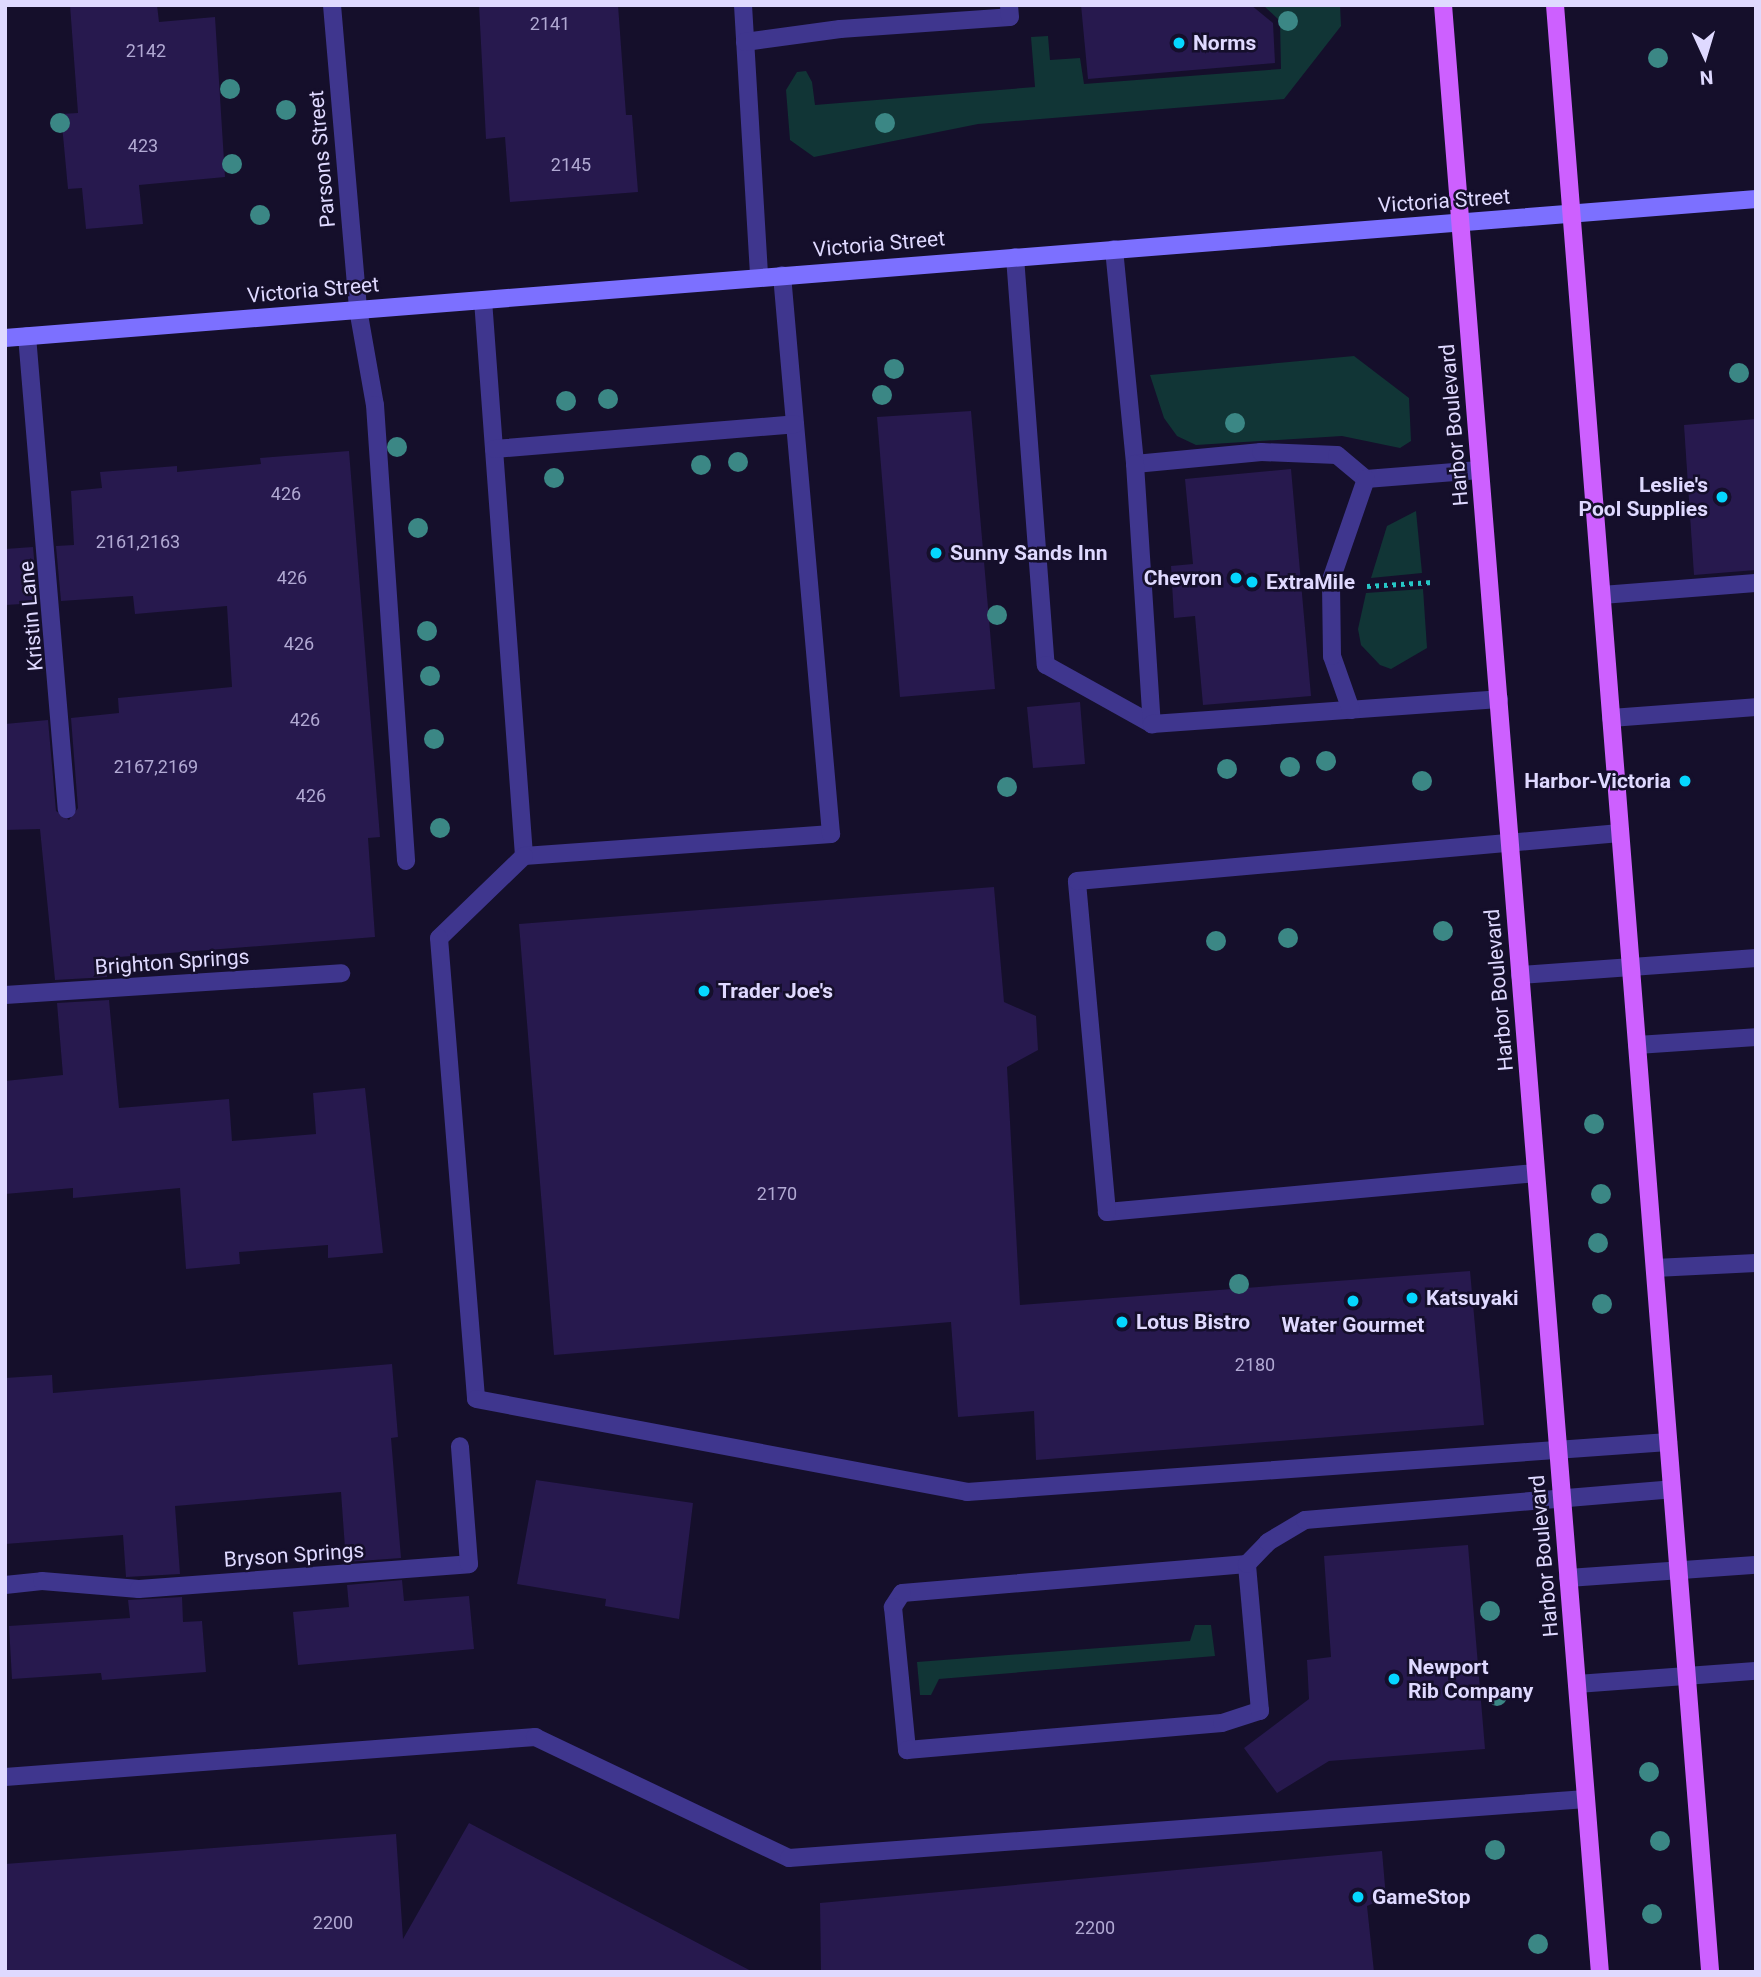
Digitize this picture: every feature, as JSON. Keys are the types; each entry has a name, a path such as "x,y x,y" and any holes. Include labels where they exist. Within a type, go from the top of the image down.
{"main road":[{"name":"Harbor Boulevard","path":"1443,5 1600,1972"},
{"path":"1555,5 1710,1972"},
{"name":"Victoria Street","path":"5,338 1756,199"}],"street":[{"name":"Parsons Street","path":"332,5 358,309 375,405 406,861"},
{"path":"743,5 759,278"},
{"path":"745,42 840,29 1010,17 1009,5"},
{"path":"1114,249 1135,464 1152,724"},
{"path":"1015,257 1046,665 1152,724 1499,699"},
{"path":"782,275 831,834 524,856 439,938 477,1399 967,1492 1668,1442"},
{"path":"483,300 524,856"},
{"name":"Kristin Lane","path":"27,336 67,809"},
{"path":"494,449 795,424"},
{"path":"1135,464 1261,452 1337,455 1366,479 1480,471"},
{"path":"1351,710 1332,656 1331,580 1366,479"},
{"path":"1602,595 1756,583"},
{"path":"1611,718 1756,707"},
{"path":"1536,1173 1107,1212 1077,881 1620,833"},
{"path":"1520,975 1756,958"},
{"name":"Brighton Springs","path":"5,995 341,973"},
{"path":"1637,1045 1756,1037"},
{"path":"1655,1268 1756,1263"},
{"name":"Bryson Springs","path":"5,1585 42,1581 139,1589 469,1564 460,1446"},
{"path":"1247,1564 1260,1711 1222,1723 907,1750 893,1607 902,1593 1247,1564 1285,1529 1305,1520 1672,1489"},
{"path":"1568,1578 1756,1565"},
{"path":"1577,1684 1756,1671"},
{"path":"5,1777 535,1737 789,1858 1586,1799"}],"path":[{"path":"1362,587 1433,582"}],"green space":[{"path":"1263,5 1340,5 1341,26 1284,99 978,124 814,157 790,140 786,90 797,72 806,71 812,82 815,105 1035,87 1031,37 1048,36 1050,60 1080,58 1084,84 1281,69 1280,21"},
{"path":"1354,356 1409,398 1411,441 1400,448 1342,436 1196,445 1177,436 1164,418 1150,375"},
{"path":"1416,511 1422,573 1371,578 1387,526"},
{"path":"1423,589 1427,648 1391,669 1380,665 1361,645 1358,629 1366,593"},
{"path":"1195,1625 1211,1625 1215,1656 939,1679 931,1695 920,1695 917,1662 1190,1641"}],"building":[{"path":"70,5 157,5 159,22 215,17 225,177 139,185 143,224 86,229 82,188 68,189 61,114 78,113"},
{"path":"479,5 618,5 626,115 632,115 638,192 510,202 505,137 486,139"},
{"name":"Norms","path":"1081,5 1251,5 1273,23 1275,63 1088,79"},
{"name":"Sunny Sands Inn","path":"971,411 995,689 900,697 877,417"},
{"name":"Leslie's Pool Supplies","path":"1756,419 1756,570 1694,575 1684,425"},
{"path":"349,451 380,837 368,838 375,937 106,958 107,977 55,980 40,829 5,830 5,724 48,720 56,811 69,820 78,808 71,718 119,713 118,698 232,687 227,606 135,614 133,596 61,601 56,546 74,545 71,491 102,488 100,472 177,466 177,472 261,464 260,458"},
{"name":"Chevron","path":"1291,469 1311,696 1203,705 1195,616 1174,618 1171,566 1193,564 1185,479"},
{"path":"33,547 38,603 5,605 5,549"},
{"path":"1080,702 1085,764 1033,768 1027,707"},
{"path":"994,887 1004,1002 1036,1016 1038,1050 1007,1067 1020,1305 1470,1271 1484,1425 1036,1460 1034,1411 958,1417 951,1322 554,1355 519,924"},
{"path":"109,1000 119,1108 229,1099 232,1141 316,1134 313,1093 365,1088 383,1253 328,1258 328,1245 239,1252 240,1264 186,1269 180,1188 73,1198 73,1188 5,1194 5,1081 63,1075 57,1003"},
{"path":"392,1364 398,1437 391,1438 401,1558 346,1562 341,1492 175,1506 180,1574 126,1577 123,1535 5,1544 5,1378 52,1375 53,1393"},
{"path":"536,1480 693,1503 679,1619 605,1606 606,1599 517,1584"},
{"name":"Newport Rib Company","path":"1468,1545 1485,1749 1329,1761 1277,1793 1244,1748 1309,1699 1307,1660 1331,1657 1324,1556"},
{"path":"402,1580 404,1601 469,1596 474,1649 298,1665 293,1612 349,1607 347,1585"},
{"path":"182,1597 183,1622 202,1621 206,1672 102,1680 101,1673 12,1679 9,1626 130,1618 128,1600"},
{"path":"469,1823 753,1972 5,1972 5,1864 396,1834 403,1939"},
{"path":"1382,1851 1386,1898 1367,1906 1374,1972 821,1972 820,1903"}],"place":[{"name":"Norms","path":"1179,43"},
{"name":"Leslie's Pool Supplies","path":"1722,497"},
{"name":"Sunny Sands Inn","path":"936,553"},
{"name":"Chevron","path":"1236,578"},
{"name":"ExtraMile","path":"1252,582"},
{"name":"Harbor-Victoria","path":"1685,781"},
{"name":"Trader Joe's","path":"704,991"},
{"name":"Katsuyaki","path":"1412,1298"},
{"name":"Water Gourmet","path":"1353,1301"},
{"name":"Lotus Bistro","path":"1122,1322"},
{"name":"Newport Rib Company","path":"1394,1679"},
{"name":"GameStop","path":"1358,1897"}]}
